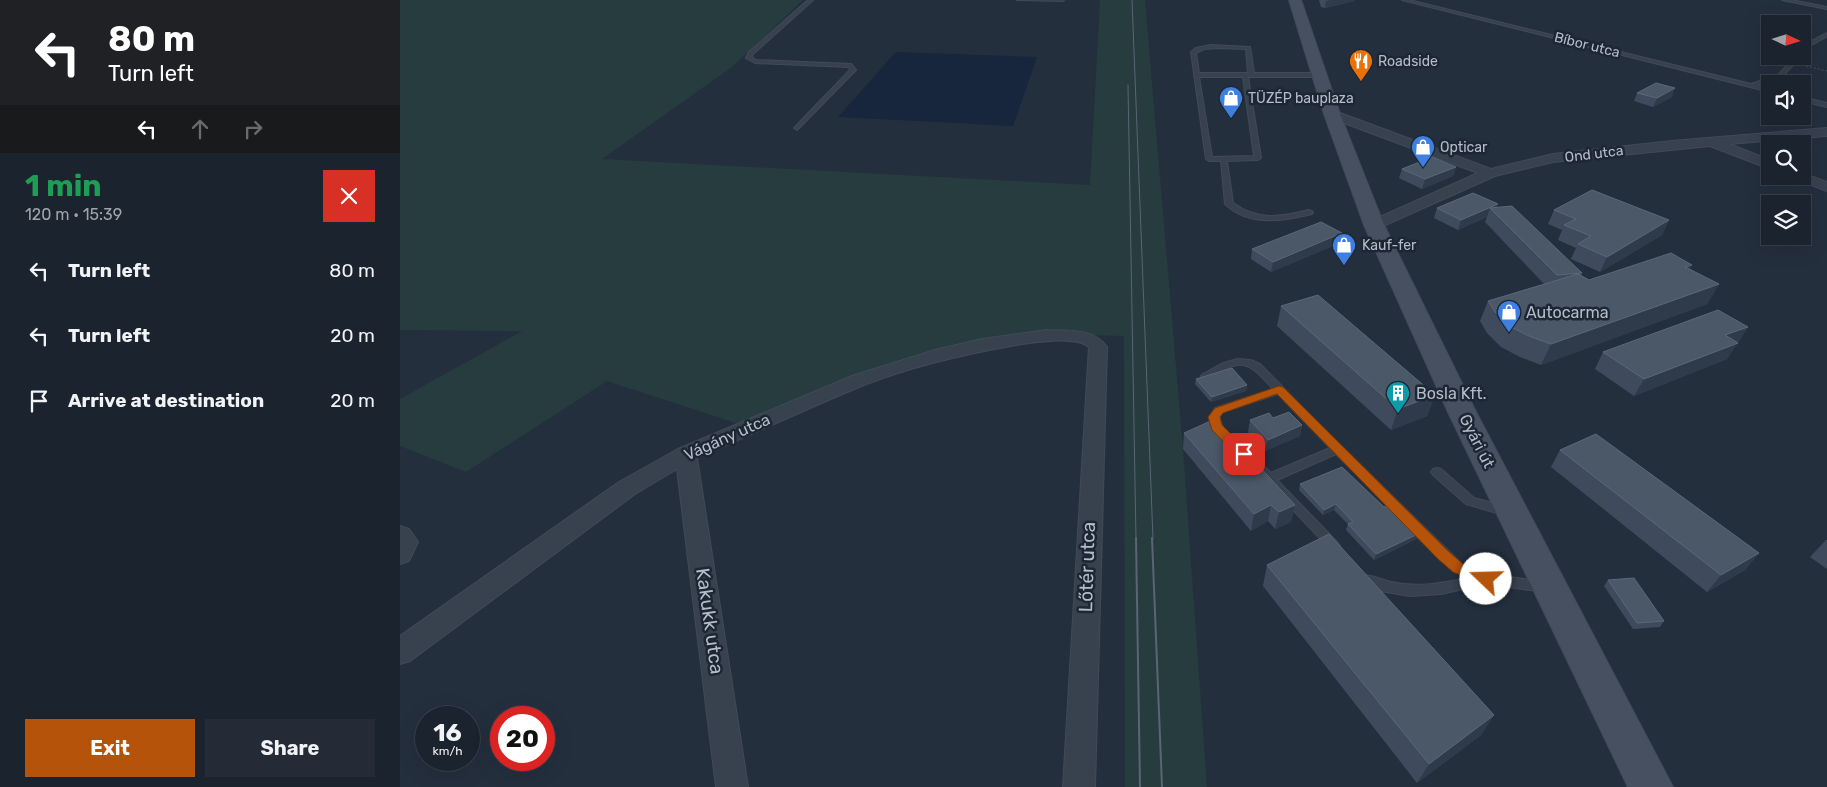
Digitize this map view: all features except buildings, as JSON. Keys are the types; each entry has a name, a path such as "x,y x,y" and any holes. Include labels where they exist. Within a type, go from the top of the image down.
{"street":[{"name":"Gyári út","path":"1295,0 1332,114 1374,225 1462,412 1651,787"},
{"path":"1332,114 1490,173"},
{"name":"Ond utca","path":"1374,225 1490,173 1554,158 1827,132"},
{"path":"1710,142 1761,162"},
{"path":"1811,180 1827,187"},
{"name":"Vágány utca","path":"400,652 627,488 686,454 859,380 934,356 982,345 1046,336 1085,338 1094,342 1098,347"},
{"name":"Lőtér utca","path":"1079,787 1098,347"},
{"name":"Kakukk utca","path":"686,454 732,787"},
{"path":"400,536 406,542 400,554"}],"lane":[{"path":"796,128 854,70 851,66 756,61 749,58 751,53 811,0"},
{"path":"1020,0 1062,0"},
{"name":"Bíbor utca","path":"1404,0 1761,88"},
{"path":"1784,0 1827,8"},
{"path":"1811,43 1827,34"},
{"path":"1197,48 1248,48 1248,74 1258,158 1209,159 1196,75 1193,52 1197,48"},
{"path":"1751,85 1780,76 1792,65"},
{"path":"1196,75 1319,75"},
{"path":"1811,101 1827,105"},
{"path":"1224,159 1229,204 1240,214 1257,218 1280,219 1309,212"},
{"path":"1208,380 1206,376 1241,362 1250,362 1264,372 1337,449 1458,568 1486,579 1551,587"},
{"path":"1226,438 1216,427 1214,417 1226,402 1279,390"},
{"path":"1270,478 1337,449"},
{"path":"1250,460 1270,478 1344,557"},
{"path":"1437,472 1470,502 1513,512"},
{"path":"1373,505 1386,498"},
{"path":"1359,574 1364,580 1378,586 1412,591 1434,591 1486,579"}],"path":[{"path":"1798,65 1827,71"}],"green space":[{"path":"400,0 803,0 732,67 602,159 1090,185 1100,0 1145,0 1183,449 1207,787 1125,787 1124,336 1077,335 921,355 739,424 607,381 466,472 400,446 400,399 522,331 400,330"}],"water":[{"path":"896,52 1037,57 1013,126 838,117"}],"tram line":[{"path":"1132,0 1153,539"},
{"path":"1128,85 1136,539"},
{"path":"1136,538 1140,787"},
{"path":"1152,538 1162,787"}],"place":[{"name":"Roadside","path":"1361,82"},
{"name":"TÜZÉP bauplaza","path":"1231,119"},
{"name":"Opticar","path":"1423,168"},
{"name":"Kauf-fer","path":"1344,266"},
{"name":"Autocarma","path":"1509,333"},
{"name":"Bosla Kft.","path":"1398,414"}],"route":[{"path":"1244,454 1216,427 1214,417 1219,410 1279,390 1443,555 1458,568 1486,579"}]}
